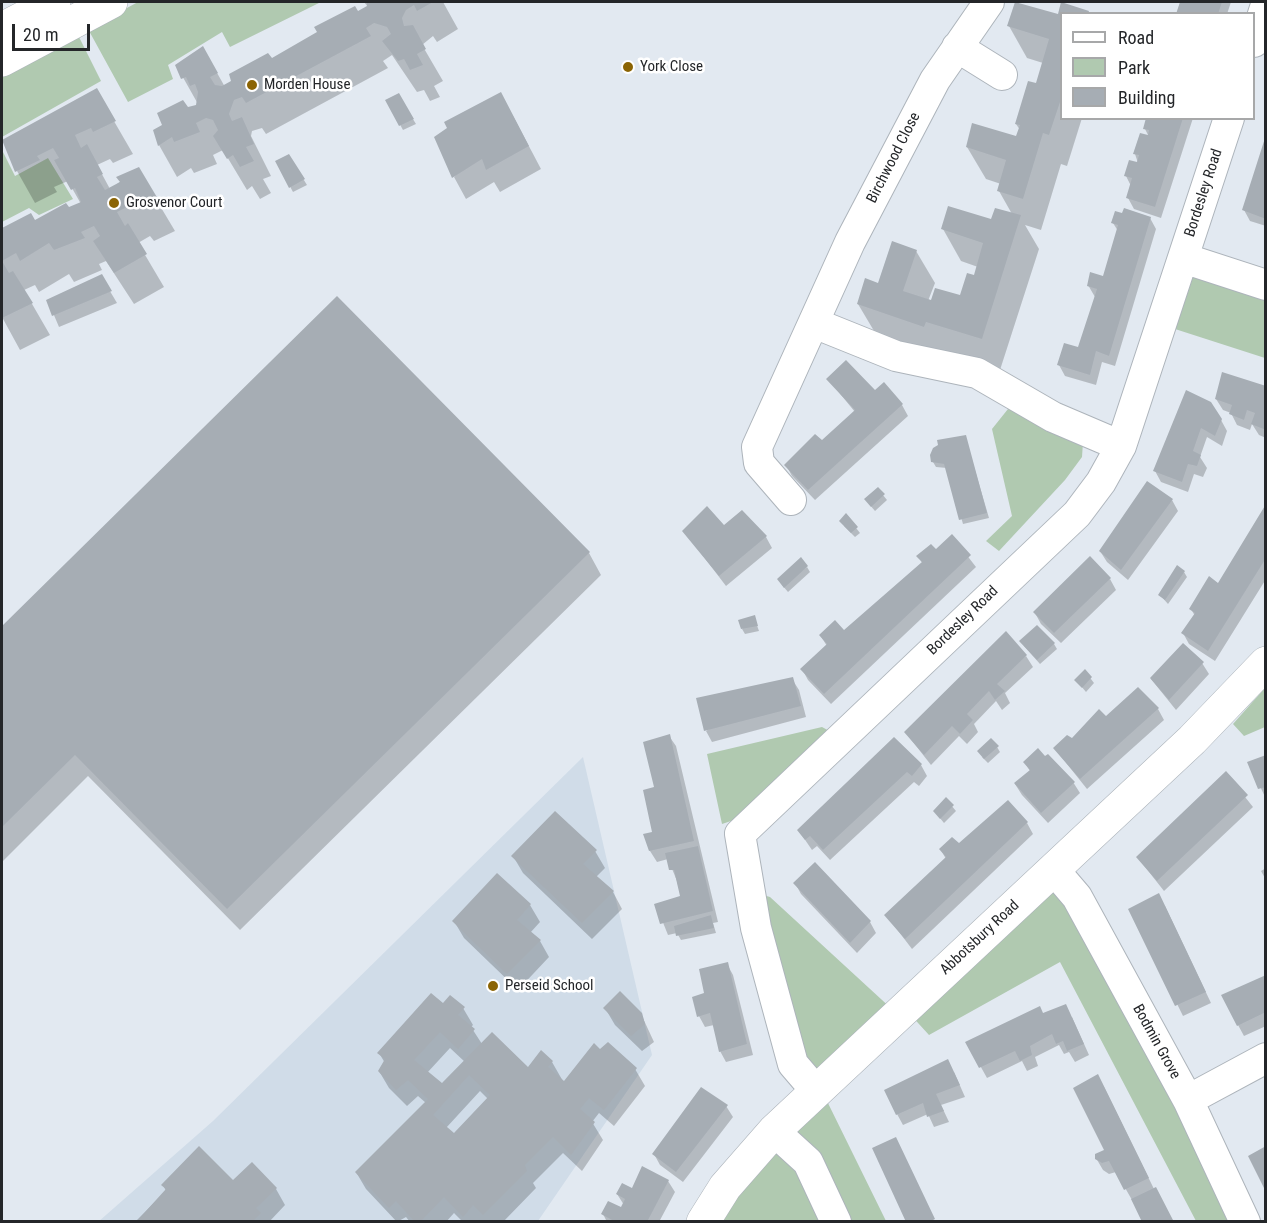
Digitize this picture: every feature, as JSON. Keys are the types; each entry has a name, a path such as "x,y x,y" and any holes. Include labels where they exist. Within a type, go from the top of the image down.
{"main road":[{"path":"2,29 54,2"},
{"path":"2,60 111,2"},
{"name":"Abbotsbury Road","path":"704,1221 725,1187 774,1131 1192,740 1266,663"}],"street":[{"name":"Birchwood Close","path":"791,500 759,463 757,447 850,242 935,80 989,2"},
{"path":"1255,39 1266,5"},
{"path":"957,47 1002,75"},
{"name":"Bordesley Road","path":"817,1092 793,1064 756,928 740,834 1077,513 1101,482 1121,446 1227,120"},
{"path":"1183,258 1266,285"},
{"path":"814,323 896,356 977,373 1053,417 1121,446"},
{"name":"Bodmin Grove","path":"1054,870 1077,897 1188,1100 1245,1221"},
{"path":"1188,1100 1266,1058"},
{"path":"774,1131 808,1162 836,1221"}],"shaded area":[{"name":"Perseid School","path":"583,757 652,1055 538,1221 98,1222 213,1121"}],"green space":[{"path":"138,2 321,2 230,47 222,32 168,65 173,79 128,102 88,29"},
{"path":"78,35 101,81 2,137 2,76"},
{"path":"2,150 15,176 48,158 73,199 39,215 29,208 2,222"},
{"path":"1194,270 1265,292 1265,358 1175,329"},
{"path":"1012,404 1083,442 1082,457 1065,480 999,551 986,541 1012,516 992,429"},
{"path":"1265,688 1265,727 1244,736 1233,724"},
{"path":"822,727 833,733 734,820 722,824 707,754"},
{"path":"1056,878 1240,1221 1196,1221 1060,962 929,1035 908,1012"},
{"path":"756,893 770,897 894,1011 817,1083 799,1062"},
{"path":"823,1093 886,1221 721,1222 729,1190"}],"building":[{"name":"Morden House","path":"367,2 433,2 417,11 414,5 406,10 402,18 404,26 413,25 426,49 417,54 423,65 410,70 404,59 398,61 382,41 391,34 387,27 374,23 366,28 371,36 246,103 242,97 234,100 229,114 232,121 242,117 254,144 246,147 254,161 240,167 233,155 227,159 213,136 218,130 213,120 206,118 196,123 200,132 174,142 172,137 158,146 153,130 162,125 157,113 183,100 188,107 196,105 198,92 195,84 190,86 186,77 181,79 175,65 203,46 218,73 210,77 215,85 222,86 231,81 229,74 268,53 272,58 317,32 314,27 355,6 358,11 367,6"},
{"path":"1015,2 1058,14 1061,2 1089,11 1060,12 1060,102 1049,135 1043,133 1023,199 997,191 1006,160 966,147 972,123 1016,136 1020,125 1015,124 1028,81 1036,83 1049,39 1007,26"},
{"path":"1180,2 1222,2 1219,12 1177,12"},
{"name":"Grosvenor Court","path":"97,88 116,121 93,132 91,128 75,135 81,148 87,144 103,174 97,177 105,190 120,182 116,177 139,167 158,199 134,210 131,205 117,212 125,226 128,223 147,254 114,273 93,241 100,236 94,226 81,232 85,238 54,250 49,243 20,261 16,253 2,261 2,228 31,213 35,220 66,203 69,207 81,202 75,188 71,190 54,160 59,158 53,148 37,156 40,160 15,172 2,140"},
{"path":"501,92 529,146 486,170 482,159 452,178 434,137 447,128 444,122"},
{"path":"399,93 414,119 399,126 385,100"},
{"path":"1145,120 1182,120 1155,207 1126,198 1132,178 1124,176 1129,160 1137,162 1139,155 1133,154 1140,133 1148,135 1149,130 1143,129"},
{"path":"1266,138 1266,219 1242,210"},
{"path":"289,154 305,179 289,188 275,161"},
{"path":"948,206 991,219 995,208 1021,215 982,339 926,322 924,327 857,304 865,278 878,283 892,241 917,250 903,291 931,300 935,288 960,295 967,273 974,275 983,243 941,229"},
{"path":"1124,208 1151,217 1109,356 1096,351 1090,375 1057,365 1064,343 1078,347 1097,289 1087,286 1090,272 1103,276 1118,225 1111,223 1115,211 1122,213"},
{"path":"2,261 9,273 13,271 33,303 2,318"},
{"path":"102,274 112,291 52,316 46,300"},
{"path":"337,296 590,552 227,909 75,755 2,827 2,626"},
{"path":"846,360 875,390 884,382 903,404 808,490 784,465 815,434 822,440 855,410 826,379"},
{"path":"1222,372 1266,386 1266,430 1251,424 1255,413 1247,410 1244,420 1229,414 1232,405 1215,399"},
{"path":"1186,390 1211,402 1222,419 1215,436 1201,428 1193,451 1201,455 1197,466 1188,464 1182,482 1153,471"},
{"path":"966,435 987,513 959,520 944,464 931,462 930,455 933,448 938,445 937,440"},
{"path":"1147,481 1173,499 1121,570 1099,551"},
{"path":"878,487 885,494 871,507 864,499"},
{"path":"1266,504 1266,558 1208,651 1181,633 1195,613 1189,609 1209,576 1218,583"},
{"path":"707,506 724,525 742,510 767,536 719,576 682,531"},
{"path":"846,513 858,527 851,533 839,521"},
{"path":"952,534 971,555 824,694 800,669 827,644 819,635 835,620 844,630 922,562 916,556 931,544 936,549"},
{"path":"1090,556 1111,578 1054,633 1033,612"},
{"path":"801,557 808,566 784,588 777,579"},
{"path":"1177,565 1185,571 1165,600 1158,595"},
{"path":"755,615 758,626 741,629 738,620"},
{"path":"1037,625 1055,643 1037,660 1019,641"},
{"path":"1006,631 1027,655 997,684 1005,691 995,700 989,691 967,714 973,720 960,734 952,726 924,755 904,732"},
{"path":"1183,643 1204,662 1169,700 1150,678"},
{"path":"1085,669 1092,677 1082,688 1074,680"},
{"path":"793,677 801,706 704,731 696,698"},
{"path":"1138,687 1159,708 1080,779 1053,748 1067,735 1072,738 1099,709 1106,716"},
{"path":"670,734 694,841 649,851 643,834 652,832 643,790 654,787 643,742"},
{"path":"894,737 922,764 912,776 907,772 823,850 810,836 805,840 797,830"},
{"path":"991,738 999,746 984,759 977,751"},
{"path":"1038,748 1045,756 1048,754 1075,782 1041,813 1014,783 1030,770 1023,762"},
{"path":"1266,755 1266,787 1258,789 1247,762"},
{"path":"1226,771 1248,795 1157,881 1136,857"},
{"path":"946,797 954,805 940,819 933,811"},
{"path":"1008,800 1028,822 905,939 884,915 946,857 939,849 952,837 959,843"},
{"path":"555,811 597,850 583,864 614,891 582,923 511,856"},
{"path":"698,846 713,911 660,924 654,904 680,896 674,870 669,870 665,853"},
{"path":"815,862 871,921 850,943 793,883"},
{"path":"497,873 531,904 517,920 541,940 507,974 452,921"},
{"path":"1159,893 1206,992 1175,1006 1128,909"},
{"path":"711,915 714,928 676,936 674,926"},
{"path":"728,962 747,1044 719,1052 710,1013 697,1017 692,997 704,993 699,969"},
{"path":"1266,975 1266,1012 1237,1026 1221,995"},
{"path":"620,991 642,1013 645,1024 631,1036 603,1008"},
{"path":"431,993 443,1003 450,995 465,1007 458,1015 475,1029 458,1049 440,1032 414,1060 442,1083 492,1032 528,1067 541,1050 553,1061 548,1067 564,1081 594,1043 600,1049 608,1042 637,1068 604,1110 589,1098 580,1109 595,1122 571,1155 553,1137 525,1165 527,1171 483,1215 473,1205 463,1217 444,1197 420,1222 415,1222 396,1201 389,1208 355,1172 428,1099 408,1080 396,1090 378,1071 385,1059 377,1053","holes":["469,1075 490,1095 454,1133 433,1115"]},
{"path":"1066,1004 1084,1044 1067,1051 1063,1041 1056,1044 1052,1034 1030,1046 1032,1055 1020,1061 1015,1051 979,1068 965,1042 1040,1006 1043,1013"},
{"path":"948,1059 960,1085 936,1094 944,1111 927,1117 923,1103 896,1115 884,1090"},
{"path":"1098,1074 1149,1178 1124,1190 1109,1161 1102,1163 1095,1159 1095,1154 1104,1150 1073,1088"},
{"path":"701,1087 728,1105 676,1172 652,1154"},
{"path":"896,1137 935,1219 929,1222 906,1222 872,1148"},
{"path":"199,1146 233,1180 252,1162 277,1188 256,1208 261,1213 252,1222 136,1222 166,1189 161,1185"},
{"path":"1266,1146 1266,1192 1248,1156"},
{"path":"642,1166 669,1180 647,1222 611,1222 612,1220 601,1214 608,1201 621,1207 625,1199 616,1194 622,1183 632,1188"},
{"path":"1156,1187 1174,1222 1142,1222 1131,1199"}],"place":[{"name":"York Close","path":"628,67"},
{"name":"Morden House","path":"252,85"},
{"name":"Grosvenor Court","path":"114,203"},
{"name":"Perseid School","path":"493,986"}]}
